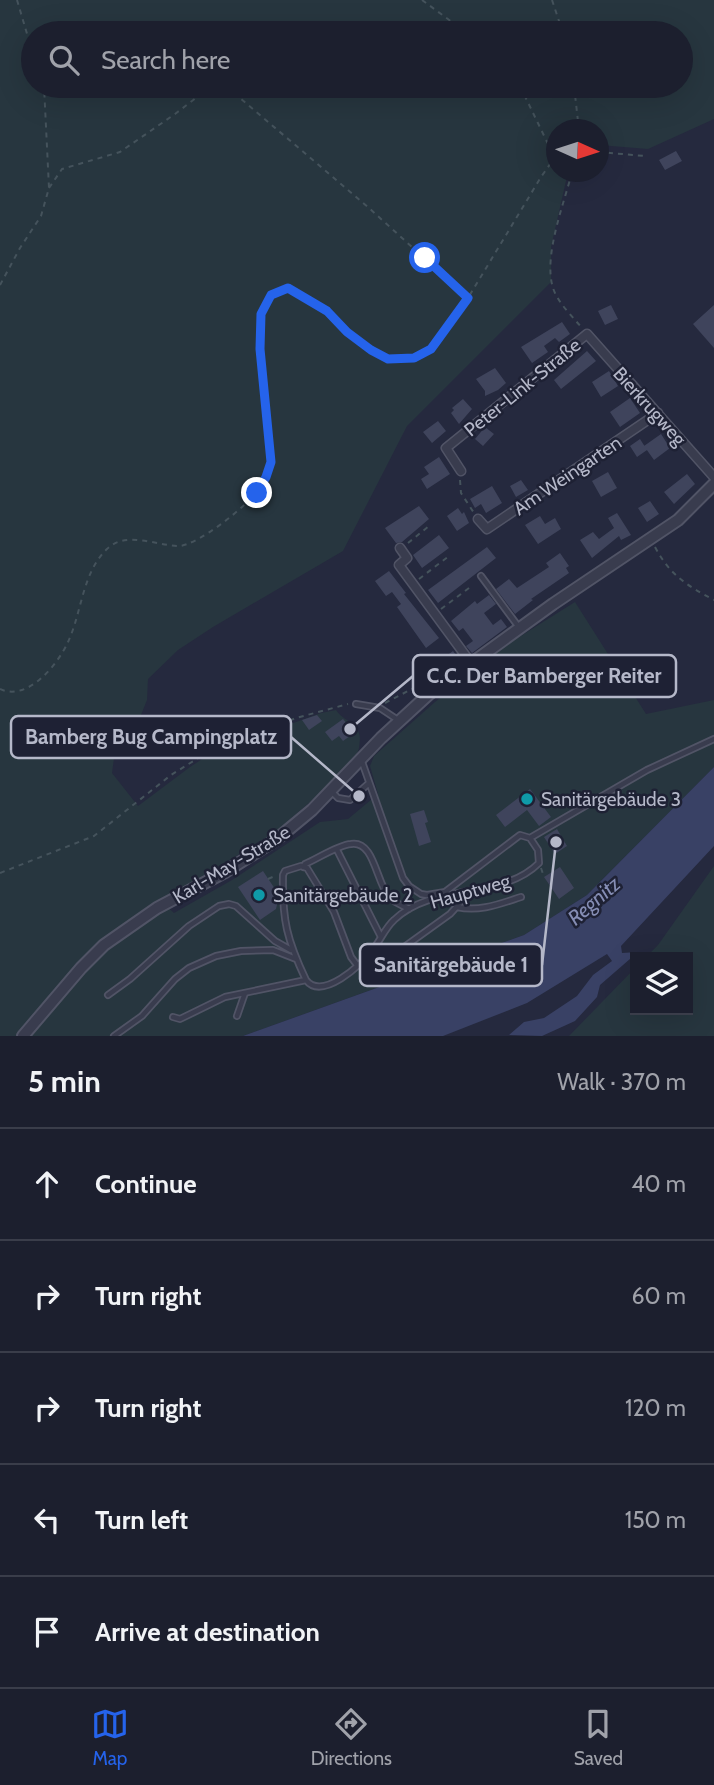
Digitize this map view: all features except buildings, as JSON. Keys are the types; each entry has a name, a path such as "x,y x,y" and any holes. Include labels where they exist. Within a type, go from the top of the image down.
{"street":[{"name":"Bierkrugweg","path":"587,334 714,477"},
{"name":"Peter-Link-Straße","path":"461,471 446,448 587,334"},
{"name":"Am Weingarten","path":"478,519 487,529 658,413"},
{"name":"Karl-May-Straße","path":"23,1036 104,945 157,908 225,872 277,839 312,810 398,721 429,694 519,628 651,540 678,520 714,484"},
{"path":"400,548 407,558 399,565 471,663"}],"lane":[{"path":"481,576 519,628"},
{"path":"356,704 380,708 398,721"},
{"path":"361,758 403,878 409,886 427,895 446,892 520,835 530,838 647,770 714,739"},
{"path":"331,790 338,798 346,800 353,798 368,784"},
{"name":"Hauptweg","path":"173,1017 180,1019 225,997 245,992 306,980 311,986 318,988 332,984 371,952 394,920 410,909 505,883 531,872 539,863 538,850 530,838"},
{"path":"306,980 285,929 282,908 285,871 303,867 350,844 361,844 369,852 383,887 391,899 410,909"},
{"path":"337,850 381,937"},
{"path":"303,867 313,877 334,912 351,957 357,965"},
{"path":"400,950 450,914 471,891"},
{"path":"457,907 470,910 490,907 521,897"},
{"path":"107,995 130,979 189,926 219,906 236,906 275,941 292,950"},
{"path":"114,1036 142,1016 174,979 216,956 241,951 273,950 297,960"},
{"path":"237,1016 245,992"}],"path":[{"path":"17,0 23,21"},
{"path":"422,0 451,21"},
{"path":"552,0 559,21"},
{"path":"45,98 49,188"},
{"path":"0,285 41,216 49,188 62,169 120,152 195,98"},
{"path":"240,98 369,208 468,298"},
{"path":"526,98 546,140"},
{"path":"575,98 578,119"},
{"path":"609,153 645,156"},
{"path":"0,689 24,690 55,663 75,624 87,581 108,547 122,542 146,540 181,546 212,531 257,493 271,462 260,349 261,314 271,295 288,288 327,311 347,332 371,350 388,359 414,358 431,349 468,298 546,172"},
{"path":"568,182 552,247 553,289 587,334"},
{"path":"461,471 461,493 478,519"},
{"path":"400,548 429,526"},
{"path":"651,540 670,571 681,581 714,600"},
{"path":"412,584 449,556"},
{"path":"435,613 474,585"},
{"path":"380,708 431,679 424,668"},
{"path":"0,873 94,836 172,775 218,747 296,718 342,705 356,704"},
{"path":"268,879 275,876"}],"shaded area":[{"path":"0,0 714,0 714,119 648,149 609,146 609,119 546,119 546,182 566,182 551,247 551,282 407,426 343,551 178,650 148,679 147,700 139,720 115,751 112,773 138,806 213,752 321,713 336,710 359,734 356,755 323,791 273,834 161,901 174,913 232,880 320,822 348,819 378,794 370,766 374,756 500,649 575,602 646,714 714,700 714,767 587,895 524,935 243,1036 0,1036"},
{"path":"714,866 714,1036 569,1036 630,973 630,1015 693,1015 693,952 651,952"}],"water":[{"name":"Regnitz","path":"714,767 714,846 621,946 622,953 630,952 630,959 600,985 597,997 575,1021 542,1036 509,1035 524,1022 544,1018 577,996 593,975 612,961 607,954 527,1003 443,1036 243,1036 524,935 587,895"}],"place":[{"name":"C.C. Der Bamberger Reiter","path":"350,729"},
{"name":"Bamberg Bug Campingplatz","path":"359,796"},
{"name":"Sanitärgebäude 3","path":"527,799"},
{"name":"Sanitärgebäude 1","path":"556,842"},
{"name":"Sanitärgebäude 2","path":"259,895"}],"route":[{"path":"257,493 271,462 260,349 261,314 271,295 288,288 327,311 347,332 371,350 388,359 414,358 431,349 468,298 425,258"}]}
